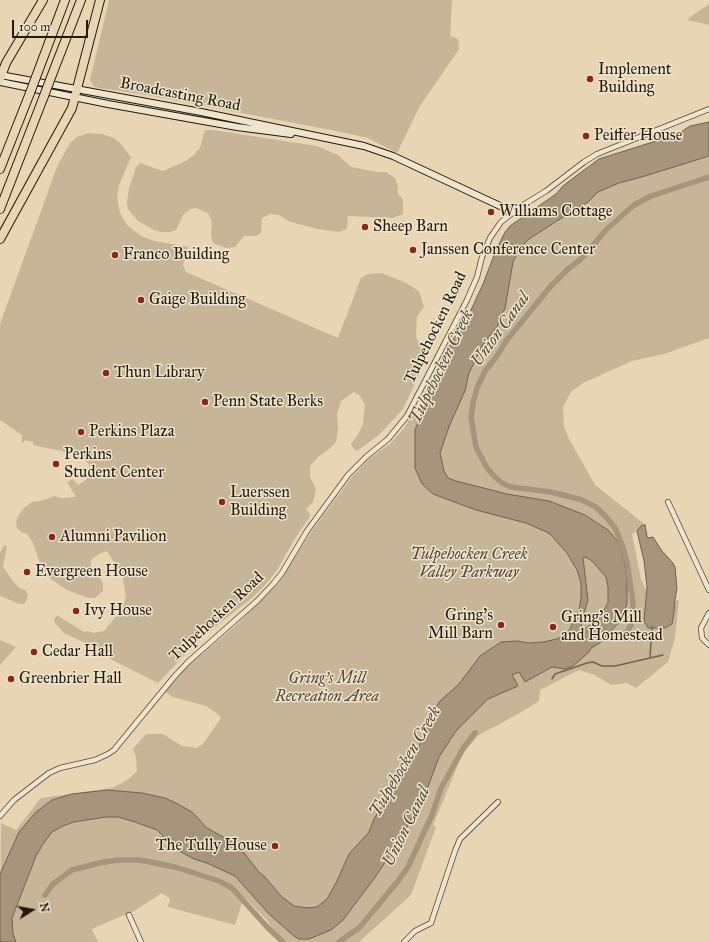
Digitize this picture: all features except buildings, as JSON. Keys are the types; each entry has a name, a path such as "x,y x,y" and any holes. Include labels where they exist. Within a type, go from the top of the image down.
{"highway":[{"path":"0,78 6,63 43,0"},
{"path":"0,169 65,0"},
{"path":"0,209 81,0"},
{"path":"0,239 72,108 100,0"}],"street":[{"name":"Broadcasting Road","path":"0,78 237,127 354,144 377,150 513,212"},
{"name":"Tulpehocken Road","path":"0,816 14,800 49,773 60,768 95,760 114,750 188,662 257,601 274,583 307,531 348,475 388,439 405,419 468,300 490,238 501,222 513,212 546,191 597,154 709,109"},
{"path":"668,502 709,590"},
{"path":"709,613 702,628 702,638 709,645"},
{"path":"404,942 415,931 431,923 454,851 460,839 498,802"},
{"path":"129,915 141,942"}],"green space":[{"path":"109,0 452,0 450,36 458,39 459,49 420,106 397,153 368,138 341,132 153,96 94,87 90,80"},
{"path":"709,4 709,25 688,20 689,18"},
{"name":"Tulpehocken Creek Valley Parkway","path":"709,122 709,338 664,354 632,361 583,383 571,392 563,407 564,427 569,439 595,485 647,526 632,534 641,579 653,605 679,600 675,638 668,662 636,688 627,683 611,685 595,675 579,670 540,690 539,701 479,735 463,753 433,825 436,827 411,895 359,942 280,942 267,920 244,897 235,925 168,907 170,899 162,893 126,916 124,915 92,929 98,942 0,942 1,823 16,830 41,798 111,788 122,783 137,771 136,757 133,749 146,734 163,734 182,746 196,748 203,744 221,718 218,714 206,706 173,697 165,692 171,683 187,667 233,628 276,586 311,532 351,478 370,458 391,443 404,428 412,415 419,418 445,355 470,312 496,250 505,232 510,226 556,194 564,185 599,159 678,134 690,126"},
{"path":"205,130 317,146 338,155 351,167 377,172 386,172 395,178 398,187 398,194 402,198 403,202 403,214 393,218 348,216 347,229 339,232 317,229 288,221 279,215 270,214 262,218 261,233 256,236 244,236 235,247 226,248 213,243 211,235 212,222 208,213 196,208 190,209 183,215 176,230 170,232 154,230 138,221 128,209 127,202 129,188 136,167 140,163 163,171 186,161 200,148"},
{"path":"89,133 102,134 114,138 131,157 119,185 117,198 120,213 127,225 143,237 155,241 188,247 183,265 186,272 338,338 361,278 368,274 381,273 404,282 419,291 424,307 417,316 416,336 425,353 425,362 403,409 379,435 357,451 351,444 363,424 365,405 360,396 354,392 341,401 337,414 338,428 336,442 310,466 310,477 316,489 313,502 306,509 311,515 277,570 252,598 201,638 158,683 112,660 102,648 87,644 64,633 55,623 54,620 57,615 84,632 88,631 93,633 104,631 122,609 126,597 122,574 107,551 99,554 91,560 91,566 99,574 103,584 103,591 95,598 88,598 65,589 47,576 41,566 33,543 27,534 21,532 17,528 16,522 18,516 25,507 32,502 44,500 54,496 61,498 76,497 67,482 73,479 78,485 87,479 84,473 91,468 81,453 74,457 72,453 33,445 33,442 25,440 22,443 22,435 0,420 0,324 57,167 70,143 77,137"},
{"path":"4,545 7,546 3,567 19,588 25,590 28,594 24,604 20,604 0,596 0,553"},
{"path":"0,640 16,647 0,665"}],"water":[{"name":"Tulpehocken Creek","path":"709,122 709,156 619,183 598,192 588,202 529,239 520,248 513,262 505,308 498,325 482,346 469,373 465,391 450,424 440,453 444,471 448,478 507,494 549,501 585,515 608,530 620,544 625,565 627,604 621,620 600,643 591,648 589,652 573,666 565,669 552,667 525,682 519,672 512,675 518,686 488,699 456,731 439,757 426,792 399,841 376,876 343,920 331,930 309,939 299,939 269,914 235,876 179,851 171,846 157,830 118,817 106,817 74,822 52,832 36,856 12,918 13,934 16,942 0,942 0,874 19,832 36,812 52,800 72,794 108,790 142,793 165,798 176,803 192,812 207,828 232,842 244,853 281,896 294,906 307,908 317,907 327,899 349,854 369,832 374,819 394,787 403,777 424,736 434,710 440,701 459,684 480,656 501,642 543,642 557,639 565,635 570,629 579,610 581,599 581,583 577,570 567,553 549,533 526,523 476,510 433,494 422,484 415,468 415,430 445,355 470,312 496,250 505,232 510,226 556,194 564,185 599,159 678,134 690,126","holes":["586,557 593,562 606,577 608,587 608,603 601,615 583,630 581,628 582,620 588,600 583,558"]},
{"path":"645,525 648,538 653,537 675,567 677,588 674,613 672,624 665,628 648,628 644,621 647,587 644,561 637,531 641,526"}],"waterway":[{"name":"Union Canal","path":"624,637 631,625 633,603 627,562 622,544 615,528 596,507 582,500 551,492 511,487 502,483 496,478 487,468 476,447 471,417 473,403 477,388 485,371 497,356 506,341 550,287 568,269 581,259 607,229 634,205 651,196 709,177"},
{"path":"650,657 652,627"},
{"path":"552,679 555,674 587,663 593,662 602,666 615,666 663,655"},
{"name":"Union Canal","path":"339,942 360,927 408,867 432,815 441,788 464,747 475,733"},
{"name":"Union Canal","path":"45,895 53,884 72,870 118,860 140,860 175,867 219,881 232,888 268,928 283,942"}],"place":[{"name":"Implement Building","path":"590,79"},
{"name":"Peiffer House","path":"586,136"},
{"name":"Williams Cottage","path":"491,212"},
{"name":"Sheep Barn","path":"365,227"},
{"name":"Janssen Conference Center","path":"413,250"},
{"name":"Franco Building","path":"115,255"},
{"name":"Gaige Building","path":"141,300"},
{"name":"Thun Library","path":"106,373"},
{"name":"Penn State Berks","path":"205,402"},
{"name":"Perkins Plaza","path":"81,432"},
{"name":"Perkins Student Center","path":"56,464"},
{"name":"Luerssen Building","path":"222,502"},
{"name":"Alumni Pavilion","path":"52,537"},
{"name":"Evergreen House","path":"27,572"},
{"name":"Ivy House","path":"76,611"},
{"name":"Gring's Mill Barn","path":"501,625"},
{"name":"Gring's Mill and Homestead","path":"553,627"},
{"name":"Cedar Hall","path":"34,652"},
{"name":"Greenbrier Hall","path":"11,679"},
{"name":"The Tully House","path":"275,846"}],"park label":[{"name":"Gring's Mill Recreation Area","path":"327,688"}]}
